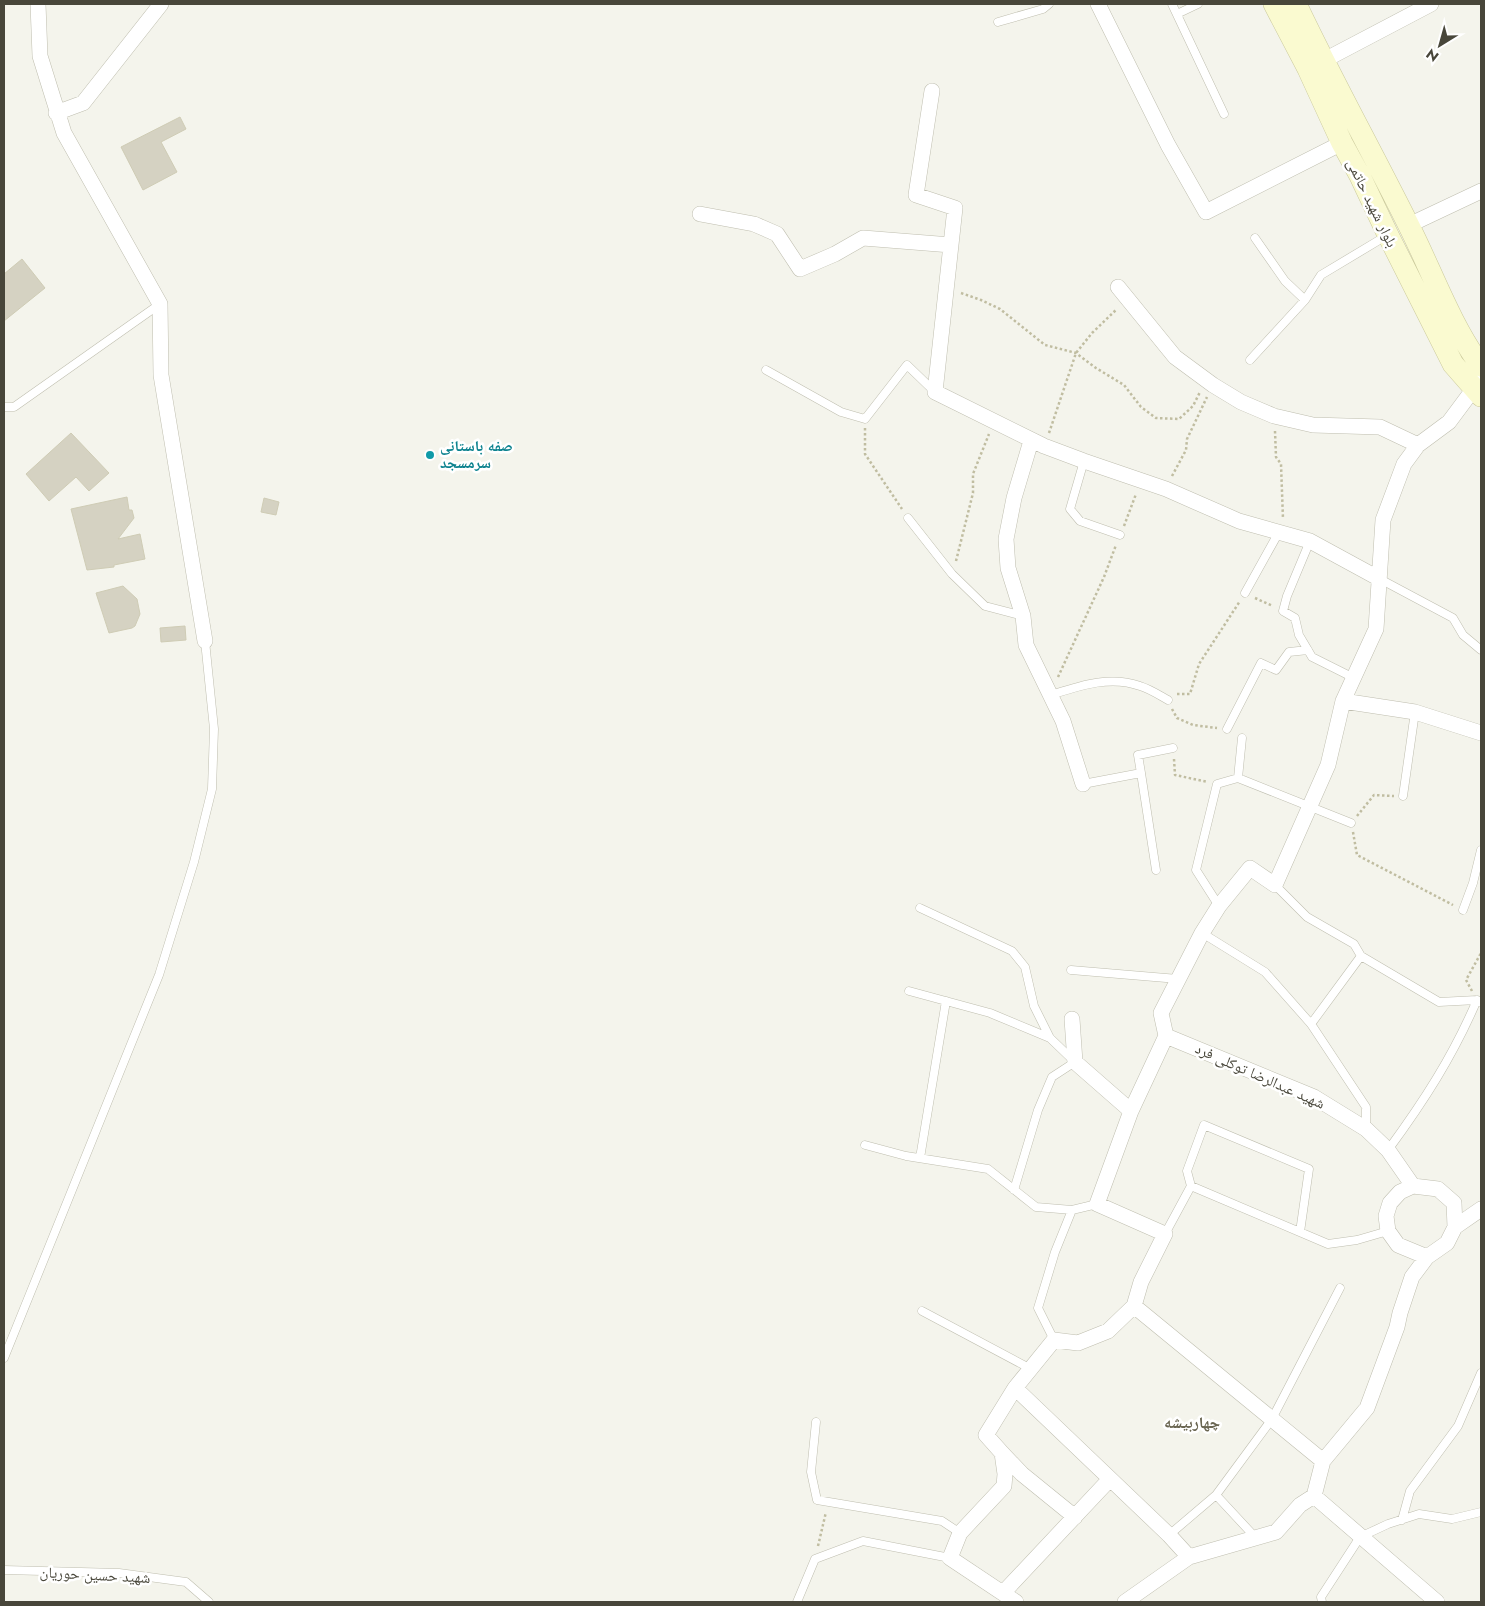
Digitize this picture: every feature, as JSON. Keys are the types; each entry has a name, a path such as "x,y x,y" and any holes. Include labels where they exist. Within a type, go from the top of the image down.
{"main road":[{"name":"بلوار شهید حاتمی","path":"1274,4 1316,65 1409,225 1450,312 1481,366"},
{"name":"بلوار شهید حاتمی","path":"1296,4 1342,143 1453,364 1479,388"}],"street":[{"path":"38,4 40,56 56,113 64,133 160,304 161,375 205,641"},
{"path":"56,113 83,103 161,4"},
{"path":"1098,4 1168,144 1206,212 1342,143"},
{"path":"1316,65 1430,4"},
{"path":"932,91 916,195 955,208 935,392 1038,443 1166,489 1239,521 1310,541 1378,578"},
{"path":"1409,225 1481,191"},
{"path":"700,214 754,224 777,234 800,269 836,254 863,238 951,245"},
{"path":"1123,293 1175,357 1209,382 1241,402 1274,416 1313,425 1380,427 1418,445"},
{"path":"1075,1517 1022,1474 986,1435 1016,1388 1054,1340 1078,1343 1108,1332 1134,1306 1141,1282 1165,1234 1097,1204 1131,1111 1166,1036 1161,1012 1219,906 1250,868 1275,885 1328,765 1343,701 1376,629 1378,578 1384,520 1404,464 1418,445 1448,422 1479,388"},
{"path":"1038,443 1014,498 1006,539 1008,568 1023,616 1026,645 1063,721 1083,784"},
{"path":"1343,701 1415,712 1481,733"},
{"path":"1072,1018 1075,1062 1131,1111"},
{"name":"شهید عبدالرضا توکلی فرد","path":"1166,1036 1314,1097 1366,1129 1388,1150 1413,1186"},
{"path":"1426,1257 1398,1245 1388,1231 1386,1216 1390,1203 1400,1192 1413,1186 1438,1189 1454,1203 1455,1227"},
{"path":"1125,1602 1189,1557 1276,1532 1300,1505 1314,1496 1323,1461 1367,1408 1397,1328 1412,1277 1426,1257 1447,1243 1455,1227 1481,1209"},
{"path":"1134,1306 1323,1461"},
{"path":"1016,1388 1169,1535 1189,1557"},
{"path":"1002,1453 1005,1474 1004,1486 960,1532 950,1558 1016,1602"},
{"path":"1003,1593 1110,1478"},
{"path":"1314,1496 1437,1602"}],"lane":[{"path":"998,22 1043,9 1048,4"},
{"path":"1172,4 1224,114"},
{"path":"1178,14 1198,4"},
{"path":"1250,360 1306,300 1321,275 1388,235"},
{"path":"1255,238 1285,281 1306,300"},
{"path":"4,407 14,407 160,304"},
{"path":"766,370 841,412 865,419 908,365 935,392"},
{"path":"1084,461 1070,509 1080,521 1120,535"},
{"path":"908,518 952,574 985,606 1023,616"},
{"path":"1245,593 1279,532"},
{"path":"1310,541 1287,596 1283,611 1295,618 1299,635 1312,657 1354,678"},
{"path":"1378,578 1453,618 1463,635 1481,650"},
{"path":"4,1358 159,975 194,862 212,789 214,729 205,641"},
{"path":"1227,729 1261,662 1276,670 1288,652 1308,650"},
{"path":"1051,696 1088,684 1112,681 1139,685 1168,700"},
{"path":"1403,796 1415,712"},
{"path":"1238,778 1242,738"},
{"path":"1156,870 1138,755 1173,748"},
{"path":"1083,784 1141,773"},
{"path":"1219,906 1196,870 1216,784 1238,778 1310,805 1351,823"},
{"path":"1463,910 1477,885 1481,850"},
{"path":"1275,885 1307,917 1354,944 1360,956 1439,1002 1479,1002 1444,1067 1421,1104 1388,1150"},
{"path":"920,908 1012,950 1025,967 1034,1006 1050,1038 1075,1062 1052,1077 1038,1110 1014,1190"},
{"path":"1202,934 1265,972 1311,1024 1366,1107 1366,1129"},
{"path":"1311,1024 1360,956"},
{"path":"1071,970 1178,979"},
{"path":"909,991 990,1013 1050,1038"},
{"path":"920,1158 946,1001"},
{"path":"1165,1234 1191,1186 1187,1171 1204,1125 1309,1169 1300,1232"},
{"path":"865,1145 920,1158 988,1169 1036,1207 1072,1210 1097,1204"},
{"path":"1191,1186 1328,1244 1357,1240 1388,1231"},
{"path":"1054,1340 1038,1308 1055,1252 1072,1210"},
{"path":"1169,1535 1216,1495 1272,1419 1340,1288"},
{"path":"922,1311 1031,1368"},
{"path":"1402,1520 1410,1491 1458,1426 1481,1373"},
{"path":"816,1422 811,1472 817,1500 942,1521 960,1532"},
{"path":"1216,1495 1255,1537"},
{"path":"1322,1602 1321,1597 1360,1537 1419,1514 1452,1519 1481,1512"},
{"path":"797,1602 815,1560 862,1541 950,1558"},
{"name":"شهید حسین حوریان","path":"4,1570 119,1573 186,1582 209,1602"}],"path":[{"path":"946,288 981,300 1000,309 1045,345 1076,353 1124,385 1141,407 1156,418 1179,420 1192,406 1209,382"},
{"path":"1038,443 1076,353 1123,293"},
{"path":"1166,489 1186,450 1187,439 1209,382"},
{"path":"1274,416 1276,458 1281,464 1283,524 1279,532"},
{"path":"865,419 865,454 908,518"},
{"path":"952,574 973,493 973,474 994,422"},
{"path":"1051,696 1063,664 1104,576 1142,481"},
{"path":"1227,729 1193,724 1177,718 1168,700 1176,694 1190,694 1198,664 1245,593 1283,611"},
{"path":"1173,748 1175,775 1216,784"},
{"path":"1403,796 1374,795 1351,823 1356,855 1463,910"},
{"path":"1479,1002 1466,980 1481,953"},
{"path":"815,1560 829,1502"}],"building":[{"path":"180,117 186,129 161,142 177,172 143,190 121,147"},
{"path":"22,259 45,288 4,321 4,274"},
{"path":"71,433 109,473 89,491 76,477 49,501 26,474"},
{"path":"127,497 129,510 132,510 134,518 118,539 140,534 145,559 114,565 114,567 87,570 71,509"},
{"path":"264,498 279,502 276,515 261,512"},
{"path":"123,586 137,599 140,614 135,626 132,628 109,633 96,593"},
{"path":"185,626 186,640 161,642 160,628"}],"place":[{"name":"صفه باستانی سرمسجد","path":"430,455"}],"district":[{"name":"چهاربیشه","path":"1192,1422"}]}
